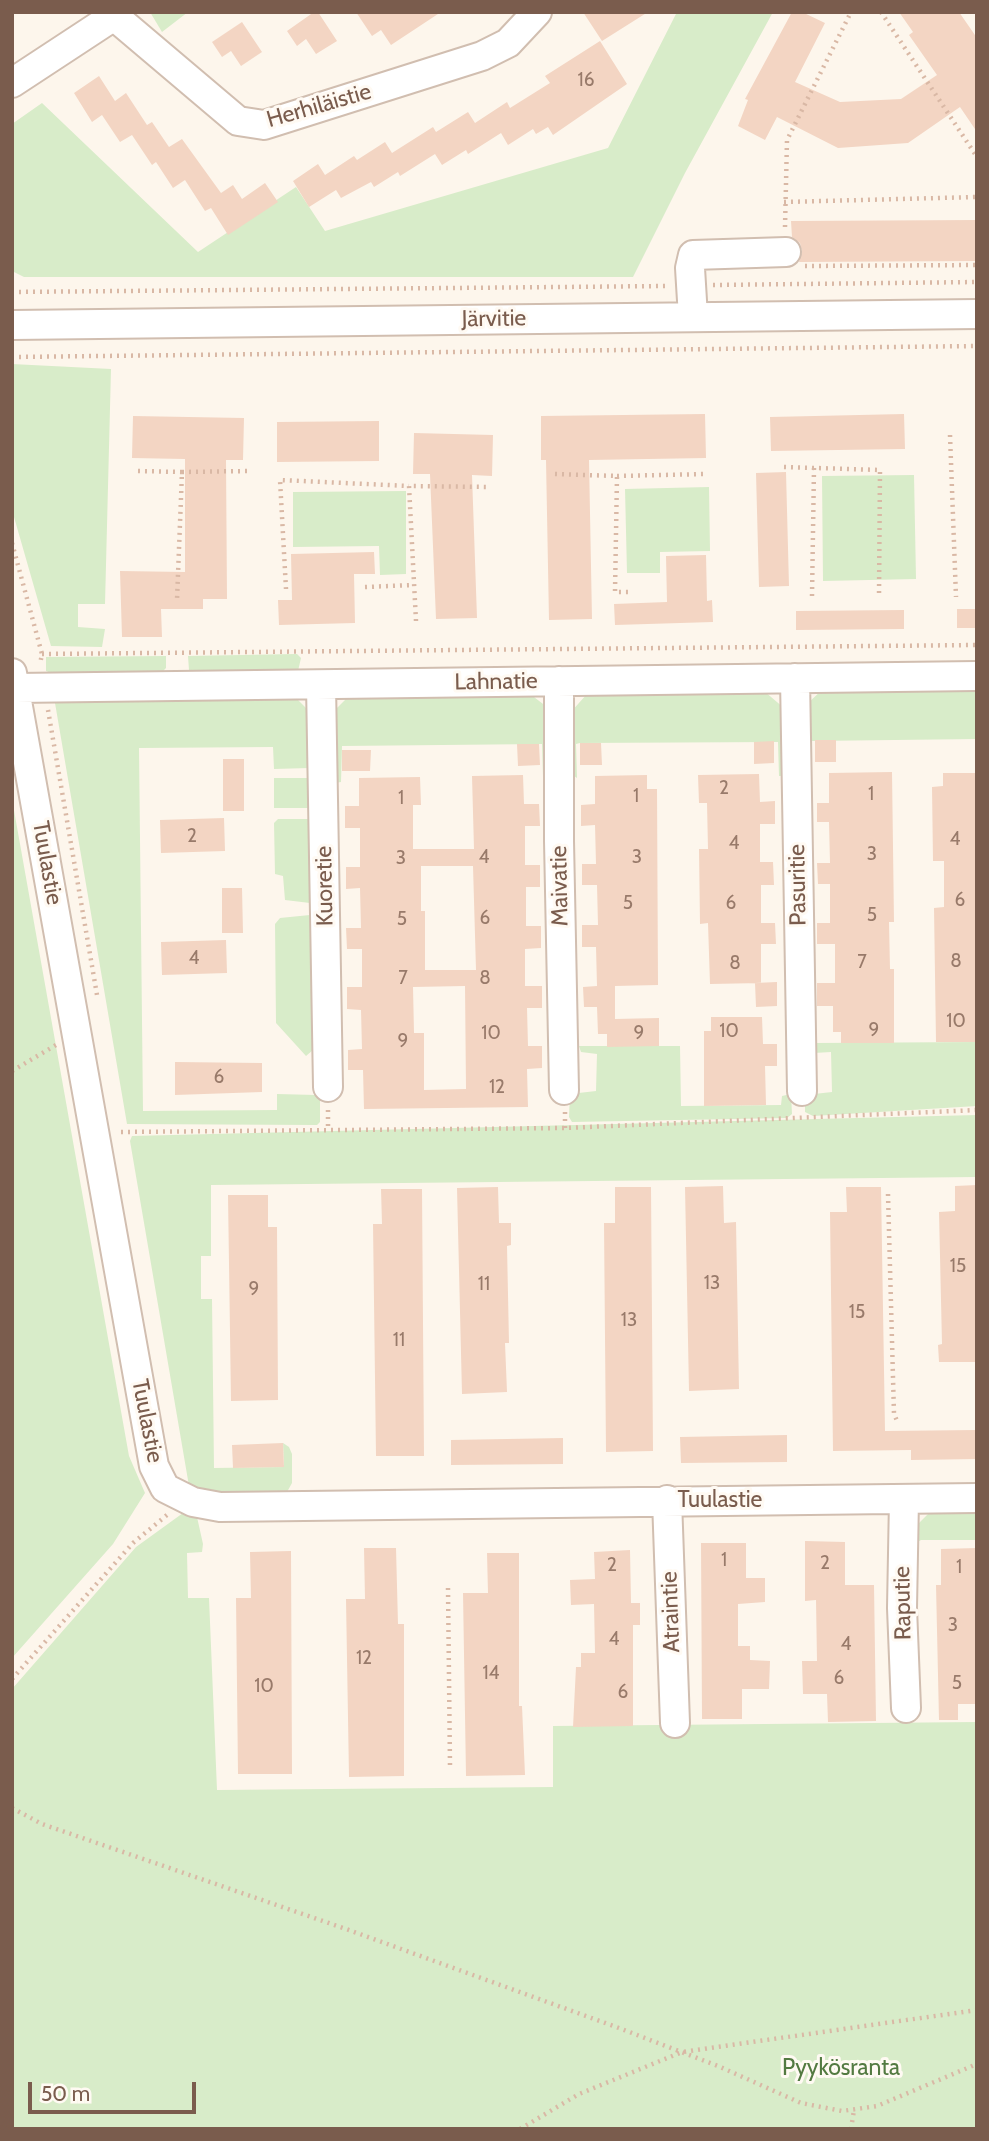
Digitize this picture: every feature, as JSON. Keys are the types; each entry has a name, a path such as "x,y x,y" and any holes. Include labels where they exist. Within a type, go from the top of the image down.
{"street":[{"name":"Herhiläistie","path":"12,83 114,14 238,121 264,125 482,56 509,43 537,12"},
{"path":"693,317 690,268 694,255 786,252"},
{"name":"Järvitie","path":"12,325 977,314"},
{"name":"Lahnatie","path":"14,680 321,685 977,676"},
{"name":"Pasuritie","path":"795,678 802,1091"},
{"name":"Tuulastie","path":"14,680 154,1466 165,1488 207,1507 977,1498"},
{"name":"Maivatie","path":"559,681 564,1090"},
{"name":"Kuoretie","path":"321,685 328,1087"},
{"name":"Raputie","path":"904,1499 902,1608 906,1708"},
{"name":"Atraintie","path":"667,1500 676,1723"}],"path":[{"path":"851,12 787,140 784,202 786,266 977,265"},
{"path":"881,12 977,156"},
{"path":"784,202 977,197"},
{"path":"12,292 977,282"},
{"path":"12,357 977,346"},
{"path":"950,435 956,597"},
{"path":"784,467 880,470 879,595"},
{"path":"812,596 814,468"},
{"path":"138,471 249,471"},
{"path":"177,600 182,472"},
{"path":"555,474 706,474"},
{"path":"617,476 615,592 629,592"},
{"path":"286,589 281,480 489,487"},
{"path":"409,486 416,621"},
{"path":"365,587 414,585"},
{"path":"42,653 977,645"},
{"path":"12,1071 25,1066 77,1030"},
{"path":"121,1132 565,1128 977,1110"},
{"path":"888,1194 894,1414 898,1423"},
{"path":"12,1679 133,1543 170,1512 178,1496"},
{"path":"448,1588 450,1766"},
{"path":"12,1808 42,1824 346,1929 682,2052 801,2103 842,2111 877,2106 977,2064"},
{"path":"520,2129 579,2094 682,2052 977,2010"},
{"path":"851,2129 854,2110"}],"green space":[{"path":"150,12 188,12 162,32"},
{"path":"677,12 773,12 685,173 633,277 24,277 12,271 12,124 42,103 198,252 296,187 325,231 608,148"},
{"path":"12,364 111,369 105,604 78,604 78,627 105,629 102,647 51,646 12,510"},
{"path":"914,475 916,579 823,581 822,476"},
{"path":"709,487 710,551 660,552 660,573 627,573 625,489"},
{"path":"406,491 406,574 380,575 379,546 293,547 293,492"},
{"path":"297,654 301,658 298,671 190,673 189,670 188,656"},
{"path":"166,656 166,668 161,673 53,674 46,671 46,657"},
{"path":"977,688 977,739 812,741 810,774 807,704 822,690"},
{"path":"764,691 784,708 786,774 783,776 779,776 778,742 580,743 576,744 577,778 571,774 570,713 587,694"},
{"path":"530,694 547,707 547,777 543,777 542,744 342,746 341,782 335,783 332,713 349,696"},
{"path":"294,696 310,712 309,768 274,769 273,747 139,748 143,1111 277,1110 277,1094 316,1095 320,1100 320,1122 317,1125 127,1124 55,703 63,698"},
{"path":"274,778 309,778 313,805 309,808 274,808"},
{"path":"12,799 129,1456 145,1493 113,1544 12,1658"},
{"path":"278,819 310,819 314,899 310,903 285,900 283,876 275,874 274,823"},
{"path":"310,915 314,919 313,1050 306,1056 276,1023 275,924 280,918"},
{"path":"977,1042 977,1106 813,1116 805,1112 805,1095 832,1092 831,1052 814,1053 815,1043"},
{"path":"579,1046 680,1046 681,1106 781,1105 782,1096 791,1094 792,1114 787,1118 572,1122 569,1117 570,1094 596,1091 597,1054 581,1052"},
{"path":"977,1115 977,1177 211,1185 211,1256 201,1256 201,1299 212,1299 214,1468 284,1467 283,1443 289,1447 292,1454 292,1483 287,1492 214,1494 189,1486 130,1141 132,1136"},
{"path":"977,1510 977,1540 921,1540 916,1543 915,1527 929,1513"},
{"name":"Pyykösranta","path":"183,1513 197,1517 203,1544 202,1552 187,1553 188,1598 209,1598 217,1790 553,1787 553,1726 977,1722 977,2129 12,2129 12,1689 136,1547"}],"building":[{"path":"318,12 337,41 316,54 306,39 297,46 287,31"},
{"path":"356,12 441,12 391,45 381,30 372,36"},
{"path":"583,12 648,12 602,41"},
{"path":"792,12 802,12 825,23 795,82 840,102 901,99 937,75 909,35 913,32 899,12 959,12 977,38 977,132 960,107 908,143 838,148 777,117 765,140 738,126 748,100 745,99"},
{"path":"242,22 262,52 241,66 231,51 222,57 212,42"},
{"path":"600,41 627,84 553,135 548,127 536,134 533,129 508,145 501,133 468,154 466,150 442,165 435,154 400,176 398,172 374,187 371,182 341,198 336,190 309,207 293,181 318,164 325,175 354,156 357,160 385,142 392,153 433,127 436,132 468,112 475,123 507,102 510,108 550,83 545,76"},
{"path":"99,76 115,101 126,93 147,125 152,122 169,147 182,139 221,193 233,185 242,199 265,183 278,202 228,235 211,208 205,211 185,180 173,188 156,162 152,165 132,135 120,142 102,115 92,122 74,93"},
{"path":"977,220 977,261 799,262 802,251 800,243 792,237 791,221"},
{"path":"705,414 706,458 589,460 592,619 549,620 546,460 541,460 541,416"},
{"path":"904,414 905,449 771,451 770,417"},
{"path":"133,416 244,418 243,460 226,460 227,599 203,599 203,609 161,609 162,637 122,637 120,571 185,572 185,459 132,458"},
{"path":"379,421 379,461 277,462 277,422"},
{"path":"414,433 493,435 492,476 472,475 477,618 436,619 430,474 413,474"},
{"path":"786,472 789,586 759,587 756,473"},
{"path":"374,552 375,574 354,574 355,623 279,625 278,600 292,600 291,554"},
{"path":"706,555 707,601 712,600 713,622 615,625 614,604 667,602 666,556"},
{"path":"957,609 977,609 977,628 957,628"},
{"path":"904,610 904,629 796,630 796,611"},
{"path":"815,740 836,740 836,762 815,762"},
{"path":"774,741 774,763 754,764 754,742"},
{"path":"580,743 601,743 602,765 580,765"},
{"path":"517,744 539,744 540,765 518,766"},
{"path":"342,750 371,750 370,771 342,771"},
{"path":"223,759 244,759 244,811 223,811"},
{"path":"892,772 894,922 889,922 890,969 894,969 894,1043 841,1043 841,1032 833,1032 833,1006 817,1006 817,983 835,983 835,944 817,944 817,923 830,923 830,884 818,884 817,863 830,863 829,822 817,822 817,803 829,803 829,773"},
{"path":"943,773 977,773 977,1042 936,1042 934,908 944,907 944,861 933,861 932,787 943,786"},
{"path":"759,774 760,802 775,801 775,824 760,824 760,862 773,862 774,885 761,885 761,923 775,923 776,944 761,944 761,983 710,984 708,923 700,924 699,849 708,849 707,803 699,803 698,775"},
{"path":"523,775 524,804 539,804 540,826 525,826 525,865 540,865 540,887 526,887 526,926 541,926 541,948 525,949 525,986 542,986 542,1008 527,1008 528,1046 542,1046 542,1068 527,1069 528,1107 364,1109 363,1070 348,1070 348,1050 362,1049 361,1010 347,1009 347,987 362,987 362,949 347,949 346,928 361,928 360,888 346,889 346,867 360,867 360,828 345,828 345,806 359,806 359,778 420,777 421,805 413,805 413,849 474,849 472,776","holes":["421,866 473,866 476,970 425,970 425,911 421,911","465,986 466,1089 424,1090 424,1033 414,1033 413,987"]},
{"path":"647,775 647,789 657,789 658,985 615,986 615,1019 659,1018 659,1046 607,1047 607,1034 598,1034 597,1007 584,1007 583,987 597,986 596,947 582,947 582,925 598,925 597,885 582,885 582,864 596,864 595,825 581,826 581,805 595,804 595,776"},
{"path":"224,818 225,851 161,853 160,820"},
{"path":"222,888 242,888 243,933 222,933"},
{"path":"226,940 227,973 162,975 161,942"},
{"path":"777,982 777,1006 756,1007 755,983"},
{"path":"711,1017 762,1017 763,1044 777,1044 777,1066 765,1066 766,1105 704,1106 704,1031 711,1031"},
{"path":"175,1062 262,1063 262,1092 175,1095"},
{"path":"977,1185 977,1362 939,1362 938,1345 942,1344 939,1212 955,1211 955,1186"},
{"path":"723,1186 724,1223 736,1222 739,1389 689,1391 685,1187"},
{"path":"498,1187 499,1223 511,1223 511,1245 507,1246 507,1392 462,1394 457,1188"},
{"path":"615,1187 651,1187 653,1451 606,1452 604,1223 615,1223"},
{"path":"846,1187 881,1187 885,1431 977,1430 977,1459 911,1460 911,1450 833,1451 830,1212 847,1212"},
{"path":"381,1189 422,1189 424,1456 376,1456 373,1224 382,1224"},
{"path":"228,1195 268,1195 268,1227 277,1227 278,1400 231,1401"},
{"path":"787,1435 787,1462 681,1463 680,1437"},
{"path":"563,1438 563,1464 451,1465 451,1440"},
{"path":"283,1443 284,1467 233,1468 232,1445"},
{"path":"805,1541 845,1542 845,1585 874,1585 876,1721 828,1722 827,1694 803,1694 802,1661 817,1661 816,1600 805,1601"},
{"path":"701,1543 746,1543 746,1578 765,1578 765,1602 738,1604 738,1646 750,1646 750,1660 770,1661 769,1689 742,1689 742,1719 702,1719"},
{"path":"364,1548 396,1548 398,1624 404,1624 404,1776 349,1777 346,1599 365,1599"},
{"path":"977,1548 977,1704 958,1704 958,1720 939,1720 936,1585 941,1585 941,1549"},
{"path":"630,1550 631,1603 640,1603 640,1625 633,1625 633,1726 573,1727 576,1667 581,1667 581,1653 595,1653 594,1604 571,1605 570,1580 595,1579 594,1552"},
{"path":"291,1551 292,1774 238,1774 236,1598 251,1598 250,1552"},
{"path":"487,1553 519,1553 519,1706 522,1706 525,1775 466,1776 463,1593 488,1593"}]}
